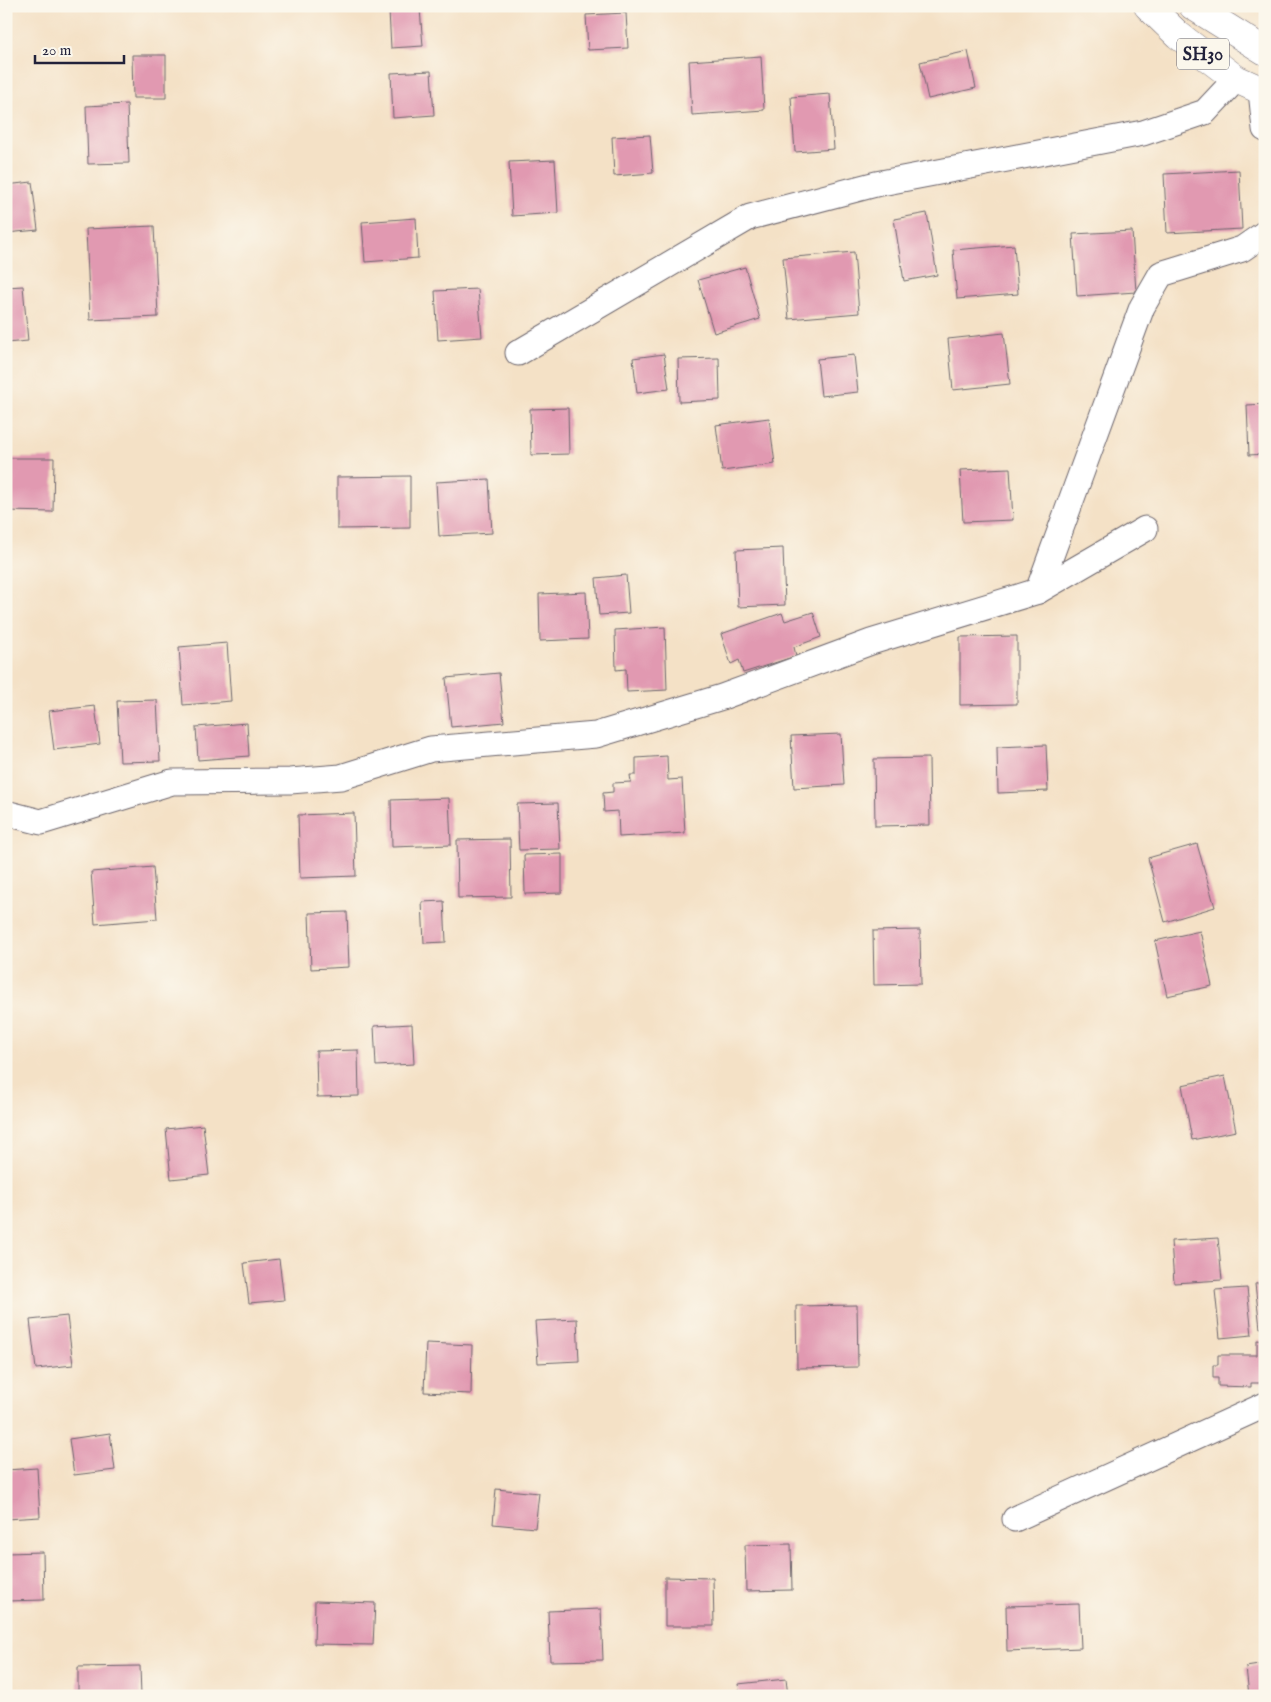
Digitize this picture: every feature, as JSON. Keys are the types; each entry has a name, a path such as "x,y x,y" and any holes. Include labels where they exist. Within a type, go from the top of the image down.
{"main road":[{"name":"SH30","path":"1148,6 1178,35 1236,79 1263,91"},
{"path":"1193,6 1265,51"}],"street":[{"path":"518,353 750,217 876,184 1143,132 1205,112 1236,79"},
{"path":"1263,91 1265,129"},
{"path":"1038,592 1142,308 1161,274 1242,249 1265,233"},
{"path":"6,813 41,822 172,782 290,781 341,777 431,750 596,736 722,697 870,642 1038,592 1145,529"},
{"path":"1015,1519 1265,1405"}],"building":[{"path":"420,9 423,46 391,48 389,11"},
{"path":"626,13 628,48 588,50 586,15"},
{"path":"968,51 976,88 928,99 920,62"},
{"path":"132,55 166,55 166,98 133,98"},
{"path":"761,56 764,110 692,115 689,61"},
{"path":"431,71 434,115 393,118 391,73"},
{"path":"830,94 834,149 795,152 791,97"},
{"path":"127,104 129,163 88,164 86,106"},
{"path":"650,135 653,173 614,176 612,137"},
{"path":"555,160 558,213 512,216 509,162"},
{"path":"1239,170 1242,229 1167,233 1164,174"},
{"path":"32,182 38,230 6,233 6,185"},
{"path":"927,213 937,275 904,281 894,219"},
{"path":"416,218 418,258 365,262 362,222"},
{"path":"154,226 158,317 90,320 86,229"},
{"path":"1132,231 1136,292 1077,296 1073,234"},
{"path":"1014,245 1018,294 957,299 953,250"},
{"path":"854,252 859,313 789,319 783,258"},
{"path":"745,267 760,319 714,333 698,280"},
{"path":"23,286 28,341 6,343 6,287"},
{"path":"478,289 482,337 438,340 435,291"},
{"path":"1004,333 1010,384 953,390 948,339"},
{"path":"664,354 669,389 637,393 633,358"},
{"path":"854,355 858,392 821,396 817,359"},
{"path":"719,358 720,400 679,402 678,359"},
{"path":"1265,404 1265,454 1249,455 1247,405"},
{"path":"568,408 569,454 531,455 530,409"},
{"path":"769,418 775,464 722,471 716,425"},
{"path":"6,458 54,458 53,512 6,511"},
{"path":"1010,468 1013,520 963,522 960,470"},
{"path":"410,476 410,528 337,529 337,477"},
{"path":"489,479 492,533 439,536 436,482"},
{"path":"783,548 785,605 738,607 736,550"},
{"path":"626,575 629,613 599,615 596,578"},
{"path":"586,592 588,639 540,641 539,594"},
{"path":"813,612 821,637 794,647 796,656 743,673 739,660 731,664 721,634 782,613 785,621"},
{"path":"665,627 667,690 627,692 626,669 616,670 615,630"},
{"path":"1017,636 1017,704 960,705 960,637"},
{"path":"227,643 231,701 183,705 179,647"},
{"path":"499,673 504,722 451,727 446,678"},
{"path":"157,700 160,761 120,762 117,701"},
{"path":"95,706 100,744 54,750 49,711"},
{"path":"247,723 249,756 198,760 196,727"},
{"path":"841,734 844,785 794,788 791,736"},
{"path":"1046,745 1048,791 998,793 997,747"},
{"path":"667,756 668,780 682,779 685,833 619,837 618,811 604,812 603,793 613,792 613,783 631,782 630,775 636,775 636,758"},
{"path":"929,758 930,825 875,826 874,759"},
{"path":"449,798 451,845 392,847 391,800"},
{"path":"558,803 560,849 519,850 517,804"},
{"path":"354,813 356,876 300,878 298,815"},
{"path":"510,839 511,897 458,898 457,840"},
{"path":"1197,844 1215,907 1165,922 1148,858"},
{"path":"562,854 562,893 525,894 524,855"},
{"path":"153,867 157,919 95,924 91,872"},
{"path":"444,901 446,942 424,943 422,902"},
{"path":"347,912 349,967 311,969 309,913"},
{"path":"920,930 921,984 874,985 873,931"},
{"path":"1200,931 1212,986 1167,996 1155,941"},
{"path":"412,1024 414,1064 376,1066 374,1026"},
{"path":"358,1050 359,1096 317,1097 316,1051"},
{"path":"1225,1076 1236,1131 1192,1140 1182,1085"},
{"path":"203,1125 209,1175 171,1179 166,1129"},
{"path":"1218,1238 1222,1280 1174,1283 1171,1241"},
{"path":"279,1259 284,1300 249,1303 244,1263"},
{"path":"1265,1283 1265,1327 1260,1328 1255,1284"},
{"path":"1247,1288 1252,1335 1220,1338 1215,1290"},
{"path":"857,1305 858,1367 797,1368 796,1306"},
{"path":"67,1316 73,1365 36,1369 30,1320"},
{"path":"577,1319 579,1361 538,1363 535,1321"},
{"path":"1257,1340 1265,1341 1265,1383 1251,1383 1251,1387 1218,1386 1218,1378 1213,1378 1213,1365 1218,1365 1218,1355 1257,1355"},
{"path":"426,1343 472,1345 471,1394 424,1392"},
{"path":"110,1433 115,1470 74,1475 69,1439"},
{"path":"37,1468 40,1517 6,1519 6,1470"},
{"path":"496,1489 539,1493 535,1528 493,1524"},
{"path":"791,1544 792,1590 746,1591 745,1545"},
{"path":"43,1552 44,1600 6,1601 6,1553"},
{"path":"665,1577 713,1578 714,1626 665,1626"},
{"path":"315,1601 375,1603 373,1645 314,1644"},
{"path":"1079,1604 1081,1648 1007,1651 1006,1606"},
{"path":"601,1609 603,1660 550,1661 548,1611"},
{"path":"1265,1664 1265,1696 1249,1696 1246,1667"},
{"path":"140,1666 141,1696 78,1696 78,1667"},
{"path":"786,1679 788,1696 740,1696 738,1684"}]}
